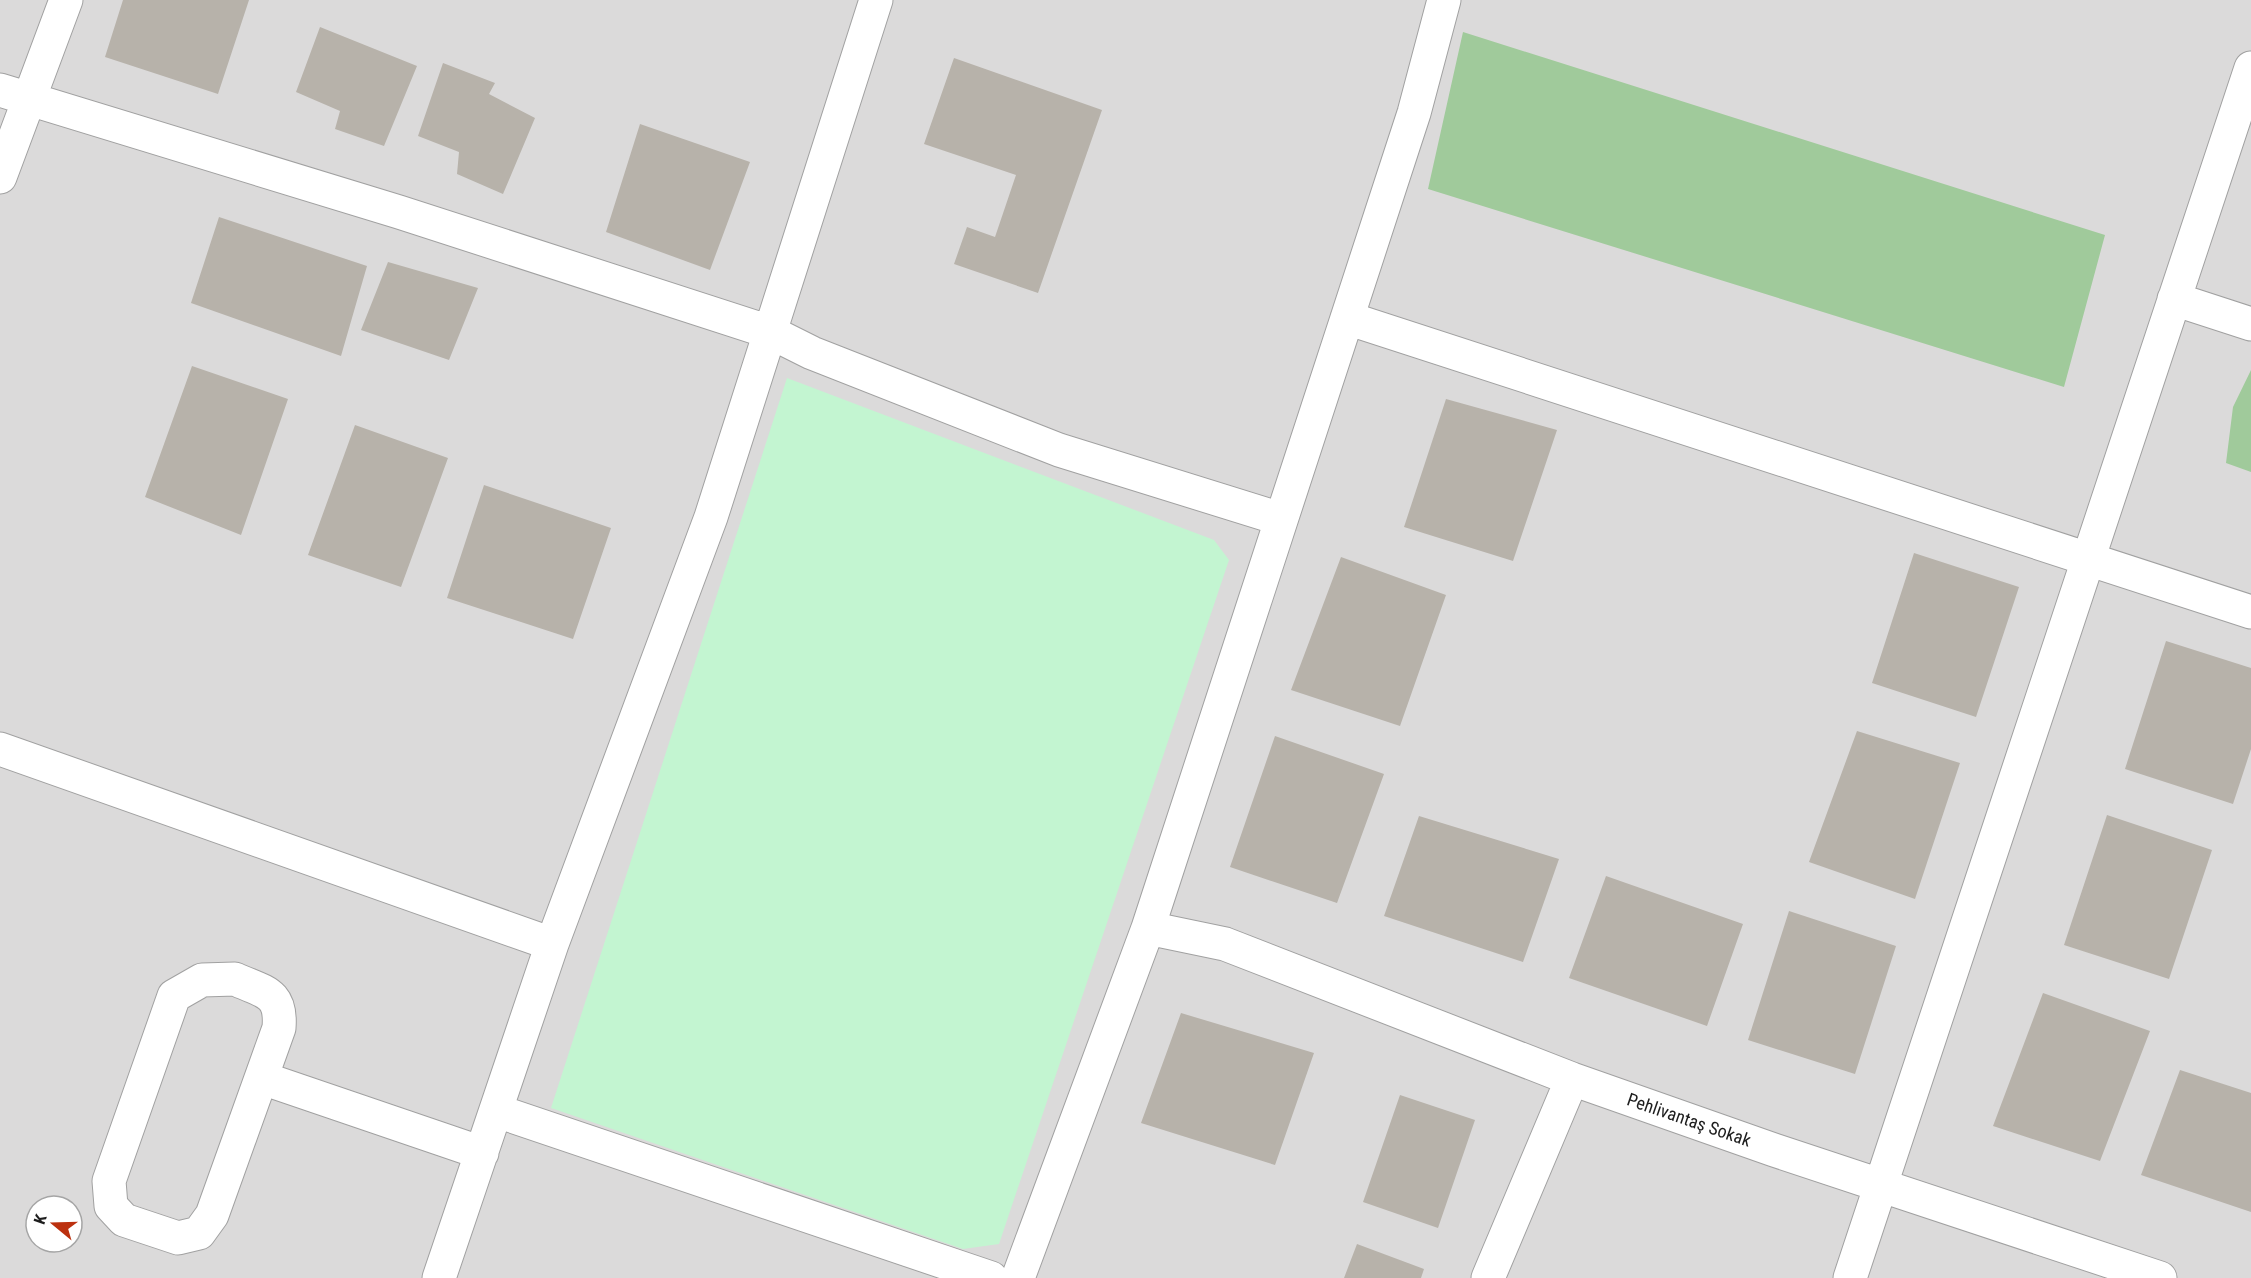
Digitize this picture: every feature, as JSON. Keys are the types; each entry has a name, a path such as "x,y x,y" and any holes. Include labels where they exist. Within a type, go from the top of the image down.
{"street":[{"path":"0,177 14,95 66,0"},
{"path":"439,1278 552,944 711,517 876,0"},
{"path":"1018,1278 1148,928 1413,113 1444,0"},
{"path":"1850,1278 2251,68"},
{"path":"14,95 399,212 770,332 812,352 1059,450 1281,519"},
{"path":"2174,299 2251,324"},
{"path":"1347,318 2251,612"},
{"path":"0,749 552,944"},
{"name":"Pehlivantaş Sokak","path":"1148,928 1225,944 1572,1078 1774,1150 2160,1278"},
{"path":"202,980 235,980 272,995 280,1011 279,1028 261,1078 212,1215 199,1233 178,1238 124,1220 111,1206 109,1181 174,996 202,980"},
{"path":"261,1078 483,1153"},
{"path":"1488,1278 1572,1078"},
{"path":"497,1111 992,1278"}],"shaded area":[{"path":"0,0 2251,0 2251,1278 0,1278"}],"green space":[{"path":"1463,32 2105,235 2064,387 1428,189"},
{"path":"2251,370 2251,472 2226,463 2233,407"},
{"path":"787,378 1214,540 1229,560 999,1244 963,1249 551,1108"}],"building":[{"path":"123,0 249,0 218,94 105,57"},
{"path":"320,27 417,66 384,146 335,129 340,111 296,92"},
{"path":"954,58 1102,110 1038,293 954,264 967,227 995,237 1016,175 924,144"},
{"path":"443,63 495,83 489,94 535,118 503,194 457,174 459,152 418,136"},
{"path":"640,124 750,162 710,270 606,232"},
{"path":"219,217 367,266 341,356 191,303"},
{"path":"388,262 478,288 449,360 361,330"},
{"path":"192,366 288,399 241,535 145,497"},
{"path":"1446,399 1557,430 1513,561 1404,527"},
{"path":"355,425 448,458 401,587 308,555"},
{"path":"484,485 611,528 573,639 447,598"},
{"path":"1914,553 2019,587 1976,717 1872,683"},
{"path":"1341,557 1446,595 1400,726 1291,690"},
{"path":"2166,641 2251,668 2251,749 2233,804 2125,769"},
{"path":"1857,731 1960,763 1915,899 1809,862"},
{"path":"1275,736 1384,774 1337,903 1230,867"},
{"path":"2107,815 2212,850 2169,979 2064,945"},
{"path":"1419,816 1559,859 1523,962 1384,916"},
{"path":"1606,876 1743,924 1707,1026 1569,978"},
{"path":"1789,911 1896,946 1855,1074 1748,1040"},
{"path":"2043,993 2150,1031 2100,1161 1993,1126"},
{"path":"1181,1013 1314,1053 1275,1165 1141,1123"},
{"path":"2180,1070 2251,1093 2251,1212 2141,1175"},
{"path":"1400,1095 1475,1120 1438,1228 1363,1202"},
{"path":"1357,1244 1424,1269 1421,1278 1344,1278"}]}
